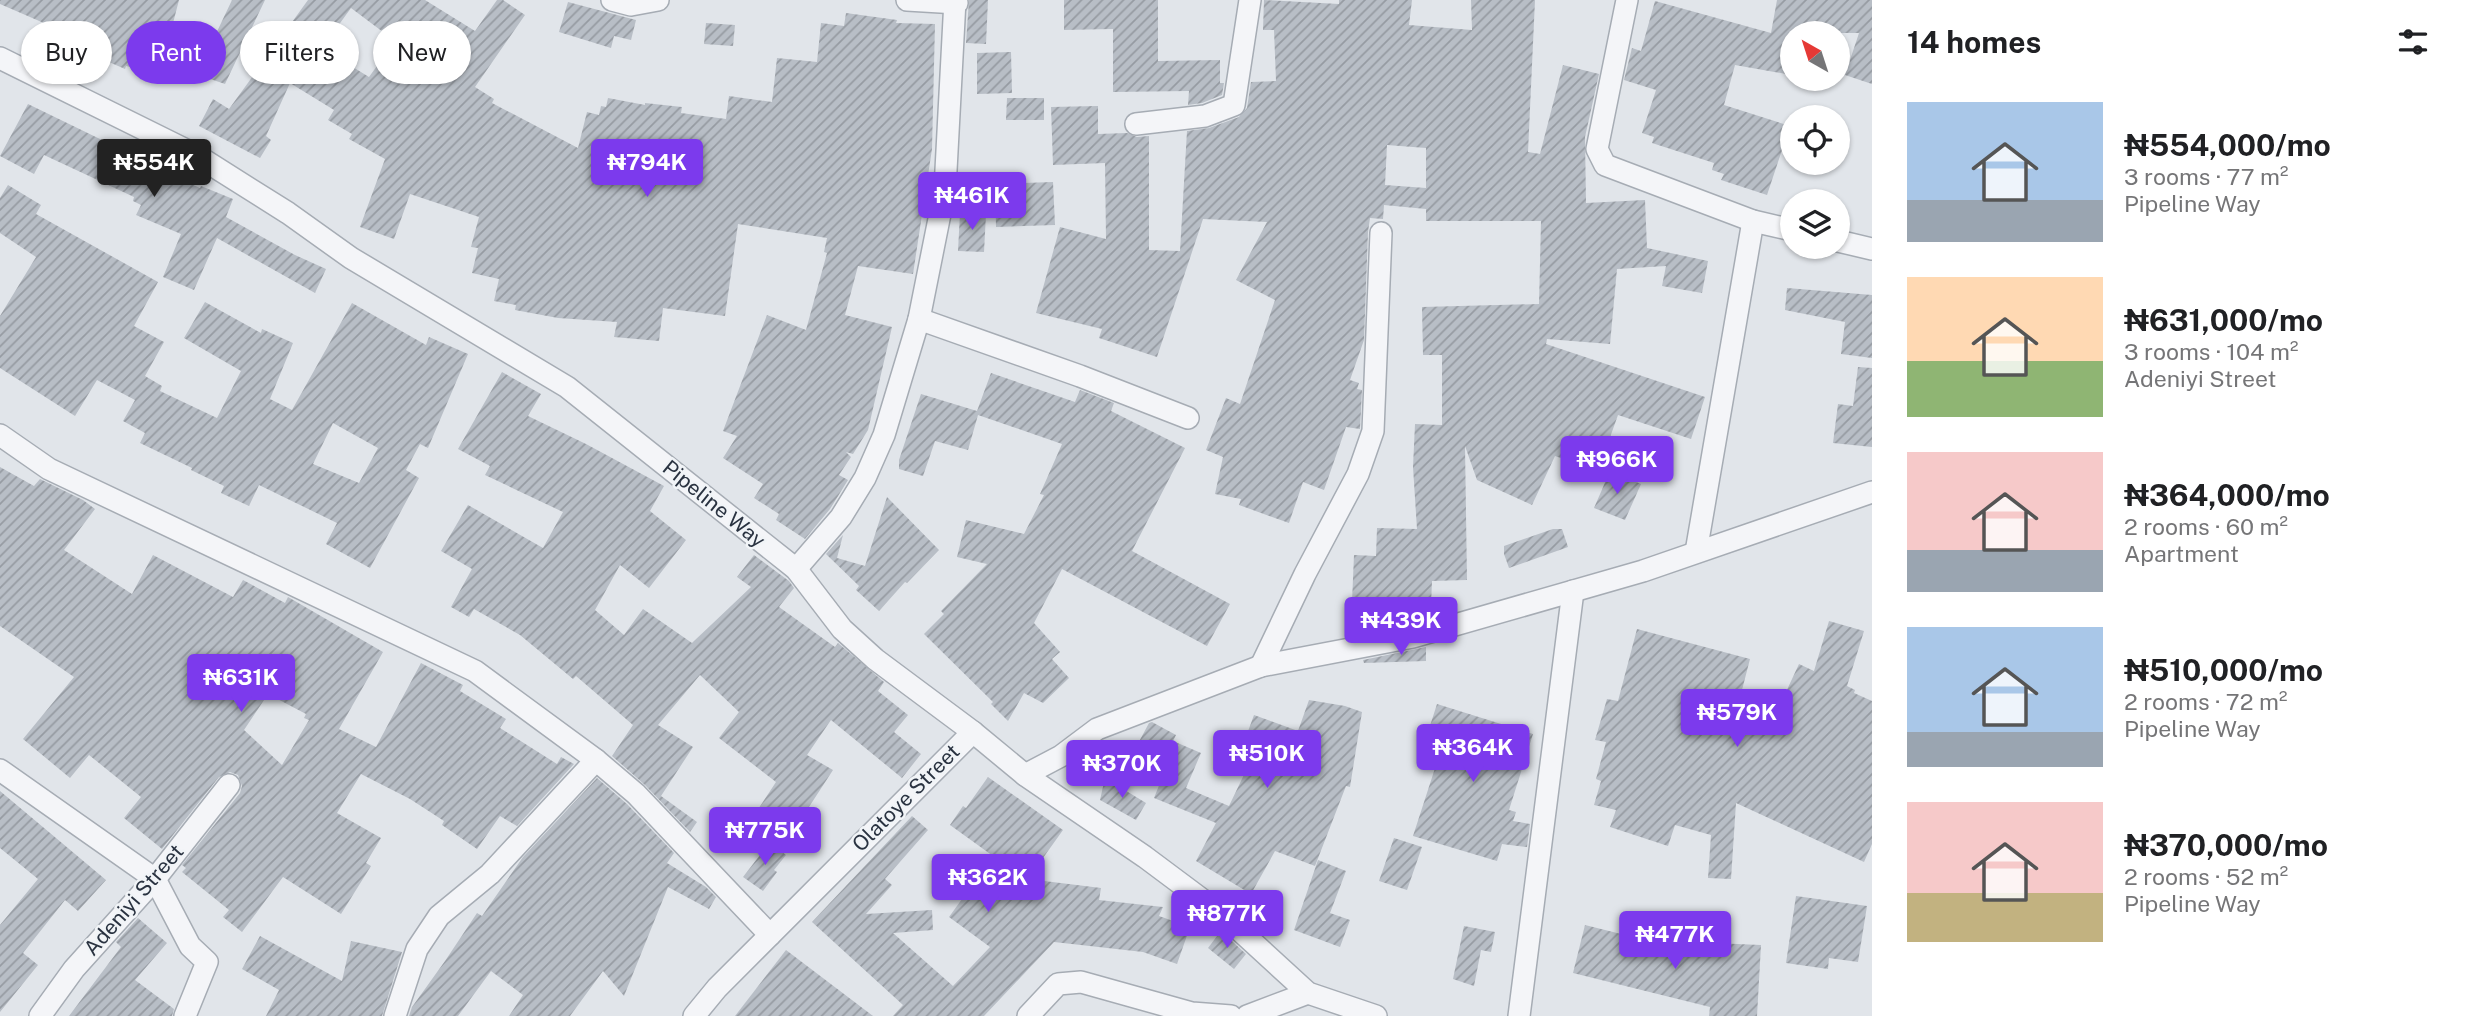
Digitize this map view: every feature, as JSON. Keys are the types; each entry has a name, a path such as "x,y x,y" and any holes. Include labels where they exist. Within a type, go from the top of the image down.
{"street":[{"path":"612,0 631,5 658,0"},
{"path":"796,569 841,517 865,478 884,435 919,319 944,189 956,1 907,0"},
{"path":"1136,124 1205,116 1234,105 1250,0"},
{"path":"1627,0 1597,149 1605,165 1753,220 1780,227"},
{"name":"Pipeline Way","path":"0,58 196,155 288,213 351,258 567,387 796,569 842,629 875,659 1026,775 1145,857 1224,916 1308,993 1377,1016"},
{"path":"1696,552 1753,220"},
{"path":"1261,666 1305,574 1358,474 1373,431 1381,233"},
{"path":"1850,244 1872,250"},
{"path":"919,319 1080,376 1188,418"},
{"path":"0,435 49,469 475,671 596,760 636,794 770,935"},
{"path":"1026,775 1061,755 1097,729 1261,666 1413,637 1573,591 1872,492"},
{"path":"1519,1016 1573,591"},
{"name":"Olatoye Street","path":"694,1016 717,988 973,732"},
{"path":"395,1016 417,949 439,916 491,874 596,760"},
{"path":"0,770 155,879 190,946 206,962 185,1016"},
{"name":"Adeniyi Street","path":"40,1016 74,969 155,879 229,785"},
{"path":"1028,1016 1058,984 1081,982 1192,1013 1231,1016"},
{"path":"1247,1016 1308,993"}],"building":[{"path":"0,0 179,0 174,21 126,21 125,69 112,63 112,21 39,21 0,4"},
{"path":"232,0 265,0 255,21 240,21 240,52 226,82 226,21 222,21"},
{"path":"308,0 425,0 459,21 373,21 373,24 351,8 342,21 293,21"},
{"path":"497,0 503,0 525,15 475,87 494,99 492,103 578,148 587,112 599,115 601,106 606,107 608,98 645,105 682,107 681,113 726,119 729,96 772,102 777,58 817,62 821,23 844,26 846,13 897,20 896,23 935,24 932,149 913,274 858,266 845,315 892,327 868,430 853,454 846,452 851,457 839,475 848,480 830,509 805,539 776,520 779,514 754,498 763,484 723,458 737,436 723,431 767,315 806,330 827,253 824,252 827,238 738,224 725,316 663,308 659,341 614,337 617,322 558,318 515,310 516,305 494,301 499,279 472,273 478,248 471,247 479,217 410,194 394,239 360,227 385,159 349,139 352,134 328,120 334,110 292,84 359,84 359,71 369,77 373,71 373,84 471,84 471,29 475,31"},
{"path":"969,0 988,0 986,44 966,43"},
{"path":"1064,0 1158,0 1158,61 1220,60 1220,83 1224,83 1222,95 1188,105 1189,91 1113,92 1113,29 1064,30"},
{"path":"1264,0 1339,4 1339,0 1412,0 1409,25 1472,30 1471,0 1535,0 1528,152 1540,154 1563,65 1599,74 1585,137 1586,203 1645,200 1647,248 1708,261 1702,293 1662,286 1666,266 1617,269 1610,344 1547,339 1546,344 1705,397 1691,439 1618,415 1598,471 1555,456 1532,505 1477,480 1465,446 1467,580 1432,581 1431,605 1426,605 1426,620 1403,625 1403,604 1352,602 1354,555 1376,556 1377,528 1417,529 1413,467 1415,424 1442,425 1442,355 1423,355 1422,307 1539,304 1541,221 1426,221 1426,209 1384,205 1383,219 1370,218 1364,340 1350,380 1359,383 1357,389 1362,390 1360,429 1346,427 1324,490 1303,482 1289,523 1239,505 1241,499 1215,494 1223,457 1206,450 1226,398 1240,404 1275,300 1236,280 1267,222 1203,219 1157,357 1099,338 1102,329 1036,313 1060,227 1106,239 1105,163 1053,165 1051,107 1098,106 1098,134 1127,133 1137,137 1149,136 1149,250 1180,251 1187,131 1209,128 1239,117 1247,108 1251,82 1276,81 1274,30 1263,30","holes":["1387,145 1426,148 1426,188 1385,185"]},
{"path":"1777,0 1872,0 1872,84 1850,77 1850,60 1859,33 1850,33 1850,21 1780,21 1780,73 1735,65 1724,105 1780,123 1780,156 1767,195 1721,180 1724,174 1712,170 1714,163 1652,143 1654,137 1642,133 1656,90 1624,80 1632,48 1641,51 1655,1 1771,33"},
{"path":"568,2 636,20 631,40 614,36 611,48 559,32"},
{"path":"706,23 735,25 733,46 704,44"},
{"path":"1011,52 1012,93 977,94 977,53"},
{"path":"247,84 290,84 266,136 271,140 260,158 199,126 213,99 229,109"},
{"path":"1007,98 1044,98 1044,120 1006,120"},
{"path":"28,104 137,157 136,159 200,188 201,186 233,199 226,217 326,269 315,293 217,238 194,290 163,277 181,234 136,215 141,205 133,201 134,197 44,155 34,174 0,156"},
{"path":"1053,182 1055,225 996,227 995,184"},
{"path":"8,185 41,205 36,214 158,282 134,326 164,342 145,376 162,386 160,391 217,418 241,371 184,338 205,302 261,333 262,329 293,343 270,399 292,410 352,303 426,345 429,337 468,354 428,448 420,444 406,470 419,478 370,568 326,544 337,523 259,485 249,506 221,493 224,486 140,443 145,433 123,421 135,400 97,380 75,416 0,368 0,316 36,257 0,233 0,198","holes":["333,423 378,448 359,483 313,464"]},
{"path":"960,213 986,214 984,252 958,251"},
{"path":"1787,288 1872,295 1872,358 1841,354 1845,322 1785,310"},
{"path":"1858,367 1872,368 1872,447 1833,443 1838,404 1853,406"},
{"path":"502,372 541,394 528,416 664,486 650,511 686,540 649,588 620,565 595,610 624,635 643,609 692,643 751,587 737,577 754,555 789,581 794,588 779,607 835,647 838,643 884,682 878,691 908,715 894,732 921,754 902,778 831,720 807,755 833,770 781,850 749,823 776,782 719,738 739,712 700,675 658,725 693,747 661,796 697,822 690,832 645,785 612,756 633,725 576,676 573,679 520,635 474,609 469,617 451,607 472,569 441,551 468,505 543,548 563,512 485,475 490,466 458,449"},
{"path":"991,373 1075,402 1080,390 1114,403 1111,411 1185,448 1132,551 1230,604 1207,646 1062,569 1034,623 1060,652 1052,659 1069,678 1043,703 1024,693 1008,721 991,704 993,702 924,634 944,614 941,611 987,564 957,557 966,520 1024,534 1044,495 1040,494 1062,444 978,415 968,450 935,441 923,476 899,469 899,460 921,394 977,411"},
{"path":"0,467 34,486 40,479 83,500 95,509 64,550 132,594 153,555 233,597 243,580 285,603 288,597 383,652 339,729 376,747 421,663 463,685 460,691 506,719 500,728 557,764 561,757 574,764 517,826 500,816 477,849 442,825 444,821 410,799 361,774 337,813 381,838 366,863 371,866 341,914 283,877 242,932 223,917 229,910 182,872 186,868 182,865 240,793 242,786 238,775 230,772 219,777 162,849 124,818 141,797 89,755 70,778 23,739 74,677 0,626","holes":["268,694 306,714 304,718 309,720 282,765 244,730"]},
{"path":"1610,471 1641,484 1625,520 1594,508"},
{"path":"887,497 939,550 879,611 856,590 859,586 826,554 843,535 837,558 865,566"},
{"path":"1553,529 1562,529 1568,547 1509,568 1504,546"},
{"path":"1829,621 1864,631 1847,686 1855,690 1854,693 1872,701 1872,844 1864,862 1736,803 1731,879 1708,878 1711,835 1675,825 1668,846 1610,827 1616,810 1594,805 1601,781 1596,779 1606,742 1595,740 1607,699 1618,701 1637,629 1750,659 1735,717 1770,726 1799,664 1814,671"},
{"path":"1426,647 1426,661 1364,663 1363,660"},
{"path":"1309,700 1362,712 1350,787 1346,786 1315,866 1275,851 1251,894 1196,861 1216,823 1154,798 1166,768 1134,751 1149,723 1152,722 1176,735 1173,741 1201,753 1186,788 1229,806 1252,758 1240,753 1254,715 1298,731"},
{"path":"1437,704 1533,734 1509,810 1516,812 1513,821 1530,824 1527,847 1502,844 1497,861 1413,836 1438,759 1421,754"},
{"path":"988,777 1063,830 1028,879 1101,888 1099,900 1163,907 1159,916 1190,927 1177,964 1143,952 1054,942 984,1016 893,1016 903,1005 812,922 912,816 928,830 885,879 892,885 866,914 932,910 933,930 893,933 953,986 990,947 949,917 993,856 950,825"},
{"path":"597,778 627,804 674,853 667,863 706,887 716,897 709,909 668,887 624,996 603,971 570,1016 509,1016 523,995 491,971 458,1016 409,1016 412,1007 477,913 482,916 523,857"},
{"path":"1105,778 1146,803 1136,820 1100,800"},
{"path":"0,791 106,880 78,911 65,900 23,953 38,965 0,1012 0,925 38,879 0,848"},
{"path":"1394,838 1422,847 1407,890 1379,881"},
{"path":"770,842 786,855 763,891 743,877"},
{"path":"1318,860 1346,871 1330,913 1350,920 1340,947 1294,930"},
{"path":"1796,896 1867,906 1858,962 1829,958 1828,969 1786,963"},
{"path":"138,918 167,943 135,980 174,1009 172,1016 69,1016 121,947 116,942"},
{"path":"1585,925 1713,957 1713,943 1761,945 1757,1016 1709,1016 1710,1007 1573,973"},
{"path":"1464,926 1495,932 1491,952 1481,950 1474,986 1453,979"},
{"path":"1221,931 1246,954 1234,969 1208,948"},
{"path":"260,936 342,981 351,941 402,952 382,1016 266,1016 279,990 242,969"},
{"path":"786,950 873,1016 735,1016"}]}
